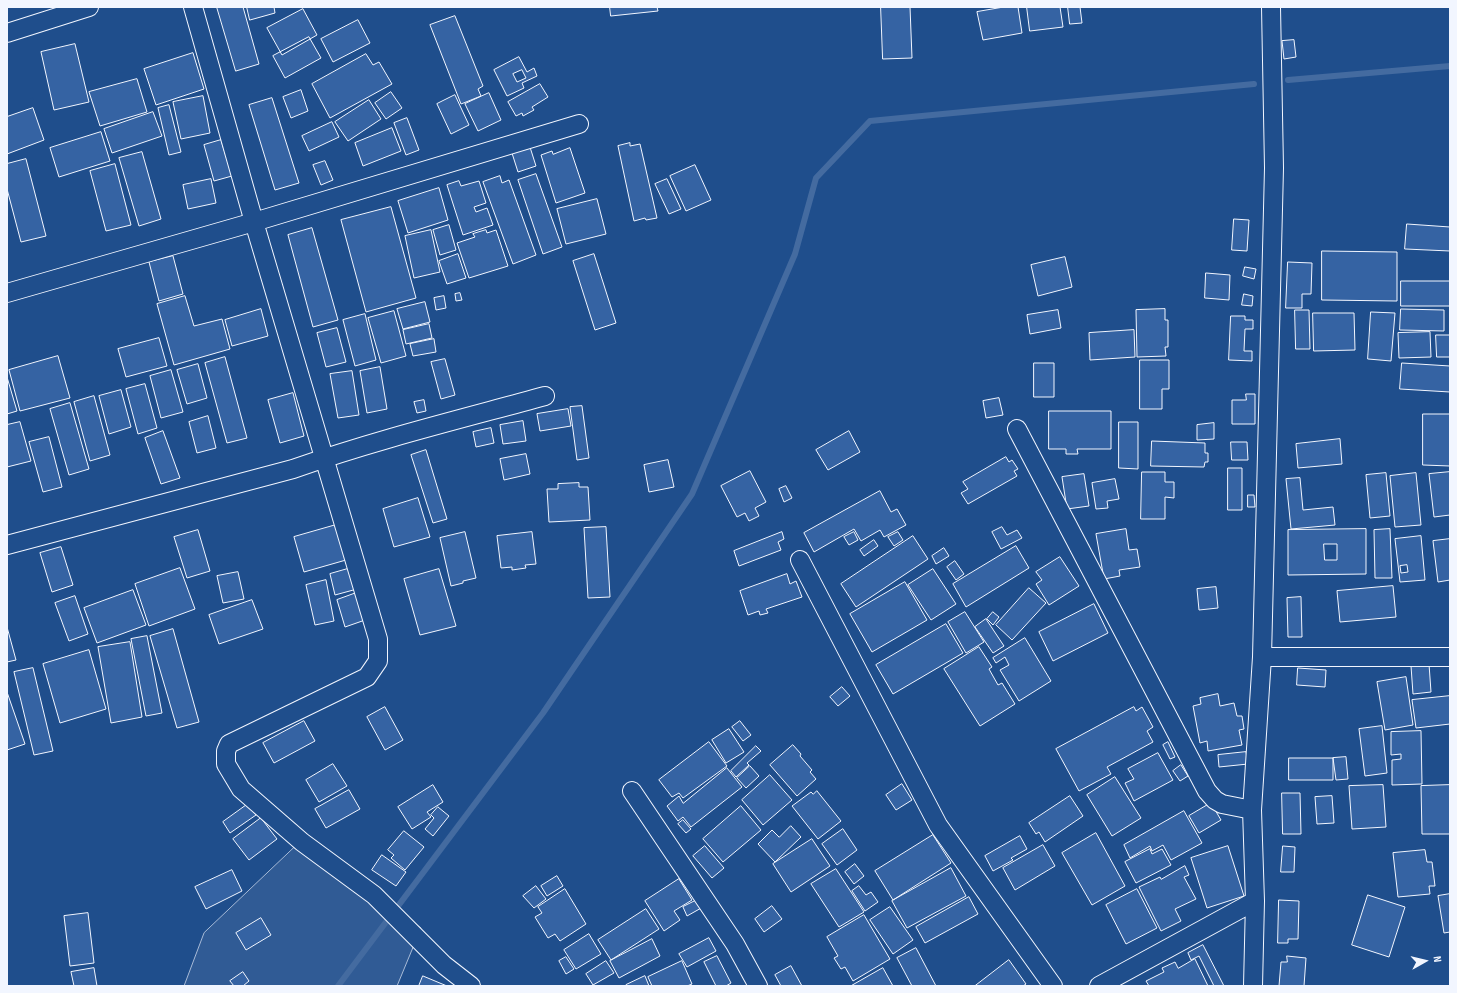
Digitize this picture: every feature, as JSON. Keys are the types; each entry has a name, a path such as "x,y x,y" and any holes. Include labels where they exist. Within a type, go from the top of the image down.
{"street":[{"path":"7,33 89,7"},
{"path":"193,7 254,222 378,639 378,661 367,677 229,744 226,751 226,764 241,789 302,842 374,895 444,965 471,986"},
{"path":"1253,986 1255,901 1252,810 1262,657 1274,168 1271,7"},
{"path":"7,293 254,222 579,124"},
{"path":"7,545 293,469 324,458 546,396"},
{"path":"1017,429 1207,790 1215,800 1222,804 1252,810"},
{"path":"800,560 938,825 1054,986"},
{"path":"1262,657 1450,657"},
{"path":"632,791 735,944 758,986"},
{"path":"1099,986 1255,901"}],"shaded area":[{"path":"297,845 421,928 397,986 184,986 204,933"}],"building":[{"path":"217,7 243,7 259,64 236,71"},
{"path":"247,7 274,7 275,13 250,20"},
{"path":"610,7 657,7 658,11 611,16"},
{"path":"881,7 910,7 912,58 883,59"},
{"path":"1004,7 1018,7 1022,33 983,40 977,12"},
{"path":"1027,7 1060,7 1063,27 1030,31"},
{"path":"1068,7 1080,7 1082,23 1070,24"},
{"path":"303,9 317,35 282,55 267,28"},
{"path":"455,16 483,86 478,89 481,96 461,104 430,25"},
{"path":"358,20 370,43 333,62 321,39"},
{"path":"309,37 321,58 285,78 273,56"},
{"path":"1294,40 1296,57 1284,59 1282,41"},
{"path":"75,44 89,102 54,110 41,52"},
{"path":"193,53 204,89 156,105 144,69"},
{"path":"366,54 373,65 379,62 392,84 330,118 312,84"},
{"path":"519,57 527,72 534,68 537,76 522,83 524,88 507,96 494,70","holes":["522,70 526,78 517,82 513,74"]},
{"path":"137,79 147,112 100,126 89,92"},
{"path":"540,84 548,97 532,107 534,110 523,116 522,113 516,116 508,102"},
{"path":"301,90 308,111 291,118 283,97"},
{"path":"391,92 402,108 386,119 375,103"},
{"path":"489,93 501,120 478,131 465,104"},
{"path":"455,95 469,125 451,134 437,104"},
{"path":"203,96 210,133 181,139 173,102"},
{"path":"272,98 299,183 275,190 249,105"},
{"path":"369,100 381,119 348,141 335,122"},
{"path":"169,105 181,152 169,155 158,108"},
{"path":"33,108 44,140 7,154 7,117"},
{"path":"153,112 162,136 112,153 104,129"},
{"path":"407,118 419,150 406,155 394,123"},
{"path":"332,122 339,137 309,151 302,136"},
{"path":"392,128 401,151 363,166 355,143"},
{"path":"101,132 110,161 59,177 50,148"},
{"path":"221,140 232,176 214,181 204,145"},
{"path":"630,143 630,146 640,144 657,218 646,220 645,218 634,221 618,146"},
{"path":"529,144 536,166 518,172 511,150"},
{"path":"570,148 585,193 556,203 541,155 552,151 553,154"},
{"path":"142,152 161,219 139,226 119,158"},
{"path":"26,159 46,236 21,242 7,189 7,164"},
{"path":"325,161 333,180 321,185 313,165"},
{"path":"115,164 131,225 106,231 90,171"},
{"path":"695,165 711,200 686,211 670,176"},
{"path":"536,174 562,247 543,254 518,180"},
{"path":"500,176 502,183 509,180 536,255 513,264 483,182"},
{"path":"211,179 216,203 188,209 183,185"},
{"path":"667,179 681,209 669,214 655,184"},
{"path":"459,181 461,186 479,181 486,203 474,207 476,212 487,208 493,225 463,235 447,185"},
{"path":"439,188 448,220 408,233 398,201"},
{"path":"597,199 606,234 566,244 557,209"},
{"path":"391,207 416,298 366,312 341,220"},
{"path":"1234,219 1249,220 1247,251 1232,250"},
{"path":"1407,224 1450,227 1450,251 1405,249"},
{"path":"449,225 456,250 440,255 433,230"},
{"path":"312,228 338,320 313,327 288,235"},
{"path":"431,230 440,272 414,278 405,236"},
{"path":"486,230 487,233 496,230 508,266 469,278 457,243 475,237 473,234"},
{"path":"1322,251 1397,252 1397,301 1322,300"},
{"path":"458,254 466,278 447,284 439,261"},
{"path":"594,254 616,323 595,330 573,261"},
{"path":"173,256 183,294 159,301 149,262"},
{"path":"1065,257 1072,287 1038,296 1031,265"},
{"path":"1288,262 1312,263 1311,294 1302,294 1302,308 1286,308"},
{"path":"1245,267 1256,269 1254,279 1243,276"},
{"path":"1206,273 1230,275 1229,300 1205,298"},
{"path":"1401,281 1450,281 1450,306 1401,306"},
{"path":"460,293 462,300 456,301 455,294"},
{"path":"1244,294 1253,296 1252,306 1242,305"},
{"path":"185,296 194,326 222,319 230,349 174,365 157,304"},
{"path":"444,296 446,308 436,310 434,298"},
{"path":"425,302 430,322 403,329 397,309"},
{"path":"261,309 268,336 232,346 225,320"},
{"path":"1165,309 1165,320 1168,320 1168,347 1165,347 1166,356 1137,357 1136,310"},
{"path":"1401,309 1444,310 1444,331 1400,330"},
{"path":"1058,310 1061,328 1030,334 1027,315"},
{"path":"1295,310 1309,310 1310,349 1296,349"},
{"path":"394,311 406,356 381,363 368,318"},
{"path":"1371,312 1395,313 1391,361 1368,359"},
{"path":"1313,313 1354,313 1355,350 1314,351"},
{"path":"365,314 376,360 355,366 343,320"},
{"path":"1231,316 1245,316 1245,320 1253,320 1253,329 1245,329 1244,351 1252,351 1252,361 1229,360"},
{"path":"429,324 432,338 406,344 403,330"},
{"path":"337,328 346,362 326,367 317,333"},
{"path":"1134,330 1135,357 1090,360 1089,333"},
{"path":"1430,332 1431,357 1399,358 1398,333"},
{"path":"1436,335 1450,335 1450,357 1437,357"},
{"path":"159,338 167,366 126,377 118,349"},
{"path":"434,339 436,352 413,356 410,344"},
{"path":"58,356 70,398 20,411 9,370"},
{"path":"225,357 247,438 227,443 205,363"},
{"path":"445,359 455,395 441,399 431,362"},
{"path":"1140,360 1169,360 1169,389 1162,389 1162,409 1140,409"},
{"path":"1034,363 1054,363 1054,397 1034,397"},
{"path":"1402,363 1450,366 1450,392 1400,389"},
{"path":"198,364 207,398 187,404 177,370"},
{"path":"380,367 387,409 367,413 360,371"},
{"path":"171,370 183,412 161,418 150,376"},
{"path":"352,371 359,415 338,418 330,374"},
{"path":"7,377 17,411 7,414"},
{"path":"145,384 157,428 138,434 126,389"},
{"path":"121,390 131,427 109,434 99,396"},
{"path":"293,393 304,436 280,443 268,400"},
{"path":"1246,394 1255,394 1255,424 1232,424 1232,400 1246,400"},
{"path":"94,396 110,455 90,461 74,402"},
{"path":"999,398 1003,415 986,418 983,401"},
{"path":"424,400 426,411 417,413 414,402"},
{"path":"70,403 89,469 69,475 50,409"},
{"path":"582,406 589,458 577,460 570,407"},
{"path":"568,409 571,426 540,431 537,414"},
{"path":"1049,411 1111,411 1111,449 1077,449 1078,454 1066,454 1066,449 1049,449"},
{"path":"1423,414 1450,414 1450,466 1423,465"},
{"path":"208,416 216,448 197,453 189,422"},
{"path":"523,421 526,441 503,444 500,425"},
{"path":"20,422 31,461 7,467 7,425"},
{"path":"1119,422 1138,422 1138,469 1119,468"},
{"path":"1214,423 1214,439 1197,440 1197,425"},
{"path":"491,428 494,443 476,447 473,432"},
{"path":"163,431 180,478 161,484 145,438"},
{"path":"849,431 860,452 828,470 816,450"},
{"path":"49,437 62,487 43,492 29,442"},
{"path":"1340,439 1342,464 1298,468 1296,444"},
{"path":"1152,441 1205,443 1205,453 1208,453 1208,462 1205,462 1204,467 1151,466"},
{"path":"1231,442 1247,442 1248,460 1232,460"},
{"path":"426,450 447,519 433,523 411,455"},
{"path":"526,454 530,474 504,480 500,459"},
{"path":"1006,457 1009,462 1012,460 1018,469 1014,471 1017,476 968,504 961,493 968,489 963,482"},
{"path":"668,460 674,487 649,492 644,465"},
{"path":"1228,468 1242,468 1242,510 1228,510"},
{"path":"750,471 766,502 755,508 759,516 749,521 745,513 737,517 721,486"},
{"path":"1142,472 1165,472 1165,482 1174,482 1174,498 1165,497 1165,519 1141,519"},
{"path":"1450,472 1450,515 1434,517 1429,474"},
{"path":"1386,473 1390,516 1370,518 1366,475"},
{"path":"1416,473 1421,525 1395,527 1390,476"},
{"path":"1084,474 1089,506 1067,509 1062,477"},
{"path":"1300,478 1303,510 1333,507 1335,525 1291,529 1286,479"},
{"path":"1115,479 1119,499 1107,501 1108,508 1096,509 1092,483"},
{"path":"579,483 579,487 588,487 590,520 549,522 547,489 558,489 558,484"},
{"path":"786,486 792,498 784,502 779,489"},
{"path":"880,491 891,512 897,509 906,525 884,537 880,530 861,541 854,529 814,552 804,533"},
{"path":"1248,495 1254,495 1255,507 1248,507"},
{"path":"418,498 430,537 394,547 383,509"},
{"path":"336,525 346,560 304,572 294,537"},
{"path":"606,527 610,597 588,598 584,528"},
{"path":"1002,527 1007,535 1017,530 1022,538 1001,549 992,532"},
{"path":"1126,529 1129,550 1137,549 1140,567 1119,570 1120,576 1104,579 1096,534"},
{"path":"1366,529 1366,574 1288,575 1288,530","holes":["1324,544 1337,544 1337,560 1325,560"]},
{"path":"1390,529 1392,578 1375,578 1374,530"},
{"path":"198,530 210,571 187,578 174,537"},
{"path":"465,532 476,578 451,586 440,538"},
{"path":"532,532 536,564 525,565 526,568 512,570 512,567 501,568 497,536"},
{"path":"782,532 784,539 778,542 781,550 739,566 734,551"},
{"path":"854,532 858,540 849,545 844,537"},
{"path":"898,532 903,540 894,546 888,537"},
{"path":"913,536 928,559 856,607 841,584"},
{"path":"1421,536 1425,580 1400,582 1395,539","holes":["1407,565 1408,572 1401,573 1400,566"]},
{"path":"1450,539 1450,580 1438,582 1433,541"},
{"path":"874,540 878,546 864,556 860,550"},
{"path":"1016,546 1029,568 966,607 953,584"},
{"path":"61,547 73,585 52,592 40,553"},
{"path":"944,548 949,556 936,564 932,556"},
{"path":"1060,557 1079,586 1049,605 1036,584 1042,580 1036,572"},
{"path":"955,561 964,574 956,580 947,567"},
{"path":"180,568 195,609 149,626 135,584"},
{"path":"351,568 357,589 335,595 330,574"},
{"path":"439,569 456,626 420,635 404,579"},
{"path":"933,569 956,604 931,620 908,585"},
{"path":"238,572 244,599 223,603 217,576"},
{"path":"787,574 790,584 796,581 802,597 766,609 768,613 760,615 759,611 748,615 740,591"},
{"path":"326,580 334,621 315,625 306,585"},
{"path":"905,582 927,620 872,652 850,614"},
{"path":"1393,586 1396,617 1340,622 1337,591"},
{"path":"1216,587 1218,608 1199,610 1197,589"},
{"path":"1029,588 1046,603 1012,640 996,625"},
{"path":"133,590 146,625 97,643 84,608"},
{"path":"359,592 368,619 345,627 337,600"},
{"path":"75,596 88,634 69,641 55,603"},
{"path":"1301,597 1302,637 1288,637 1287,598"},
{"path":"252,600 263,629 219,644 209,615"},
{"path":"1094,604 1108,633 1053,661 1039,632"},
{"path":"965,612 984,642 966,653 948,622"},
{"path":"993,612 999,617 993,625 987,619"},
{"path":"986,619 1004,646 993,653 975,627"},
{"path":"946,624 963,653 893,694 876,665"},
{"path":"7,627 16,660 7,662"},
{"path":"173,629 199,722 177,728 150,636"},
{"path":"147,636 162,713 146,716 131,639"},
{"path":"1025,638 1051,681 1019,701 1000,670 1009,665 1005,657 996,663 993,658"},
{"path":"130,642 142,717 111,723 98,647"},
{"path":"979,647 992,667 989,669 998,685 1002,683 1015,704 980,726 944,669"},
{"path":"89,650 106,709 60,723 43,664"},
{"path":"1429,664 1431,692 1413,694 1411,666"},
{"path":"33,668 53,751 34,755 14,672"},
{"path":"1298,668 1326,670 1325,687 1297,685"},
{"path":"1406,677 1413,725 1385,730 1377,682"},
{"path":"842,687 850,696 838,706 830,697"},
{"path":"7,692 25,744 7,750"},
{"path":"1218,694 1220,706 1234,703 1237,716 1242,716 1244,729 1239,730 1242,745 1208,751 1207,741 1200,743 1193,706 1201,704 1200,698"},
{"path":"1450,696 1450,724 1416,728 1412,700"},
{"path":"385,707 403,740 385,750 367,717"},
{"path":"1134,707 1136,711 1142,707 1153,727 1147,731 1153,742 1107,767 1111,774 1079,791 1056,749"},
{"path":"304,721 315,741 274,763 263,743"},
{"path":"740,721 751,735 743,741 732,727"},
{"path":"1382,726 1387,773 1365,776 1359,729"},
{"path":"729,729 744,752 726,763 712,740"},
{"path":"1421,731 1422,784 1392,785 1392,760 1401,759 1401,754 1391,755 1391,732"},
{"path":"709,742 727,766 683,798 679,793 672,797 659,780"},
{"path":"1168,742 1175,757 1170,759 1163,745"},
{"path":"793,745 812,770 810,772 816,779 797,796 770,765"},
{"path":"756,746 761,751 747,763 749,765 736,777 731,771"},
{"path":"1246,752 1248,764 1219,767 1218,755"},
{"path":"1158,753 1173,780 1134,801 1125,783 1134,779 1128,769"},
{"path":"1346,757 1348,779 1336,780 1333,758"},
{"path":"1289,758 1333,758 1333,780 1289,780"},
{"path":"333,764 347,786 319,802 306,780"},
{"path":"1181,765 1188,776 1180,781 1173,771"},
{"path":"750,766 759,776 746,788 737,778"},
{"path":"727,768 742,787 691,827 683,817 678,821 667,806 679,796 683,803"},
{"path":"770,775 792,800 763,825 742,800"},
{"path":"1115,777 1141,818 1112,836 1087,795"},
{"path":"902,784 912,800 896,810 886,795"},
{"path":"433,785 443,802 427,812 431,817 412,829 398,807"},
{"path":"1383,785 1386,827 1352,829 1349,786"},
{"path":"1450,785 1450,834 1422,834 1421,786"},
{"path":"349,790 360,809 326,828 315,809"},
{"path":"817,791 841,821 818,839 792,806 811,792 813,794"},
{"path":"1282,793 1300,793 1301,834 1283,834"},
{"path":"1070,796 1083,816 1045,842 1039,832 1036,834 1029,823"},
{"path":"1332,796 1334,823 1317,824 1315,797"},
{"path":"1211,803 1221,820 1199,833 1189,816"},
{"path":"248,804 256,815 230,833 223,822"},
{"path":"741,806 761,830 723,862 703,839"},
{"path":"438,807 449,816 433,836 425,829 434,818 431,815"},
{"path":"1184,811 1202,843 1171,860 1163,845 1152,851 1150,846 1130,858 1124,845"},
{"path":"261,818 277,839 249,860 233,839"},
{"path":"683,820 691,829 686,833 678,824"},
{"path":"791,826 801,837 775,862 758,844 772,830 779,837"},
{"path":"843,829 857,850 837,865 822,844"},
{"path":"404,831 424,847 405,870 391,858 394,855 388,850"},
{"path":"1096,833 1125,886 1092,905 1062,853"},
{"path":"933,835 951,863 893,900 875,871"},
{"path":"1020,836 1027,849 1011,858 1013,860 993,871 985,856"},
{"path":"812,839 830,866 791,892 773,864"},
{"path":"1043,845 1055,866 1015,890 1003,868"},
{"path":"705,846 724,868 712,878 693,856"},
{"path":"1228,846 1244,896 1207,908 1191,858"},
{"path":"1283,846 1295,847 1294,872 1281,872"},
{"path":"1150,849 1152,854 1162,849 1171,865 1136,883 1125,862"},
{"path":"1425,850 1427,862 1432,862 1435,886 1429,886 1430,894 1398,897 1393,853"},
{"path":"382,855 406,872 396,886 372,870"},
{"path":"855,864 864,876 854,884 845,872"},
{"path":"1185,866 1189,875 1184,877 1196,899 1175,909 1181,921 1161,931 1139,887 1160,877 1161,879"},
{"path":"951,868 966,896 907,928 892,901"},
{"path":"836,869 864,912 839,927 811,884"},
{"path":"232,870 242,891 206,909 195,887"},
{"path":"557,876 563,886 547,896 541,886"},
{"path":"679,879 692,900 674,911 680,920 664,931 645,901"},
{"path":"536,886 546,899 534,908 523,896"},
{"path":"859,886 866,895 871,892 878,902 865,911 852,891"},
{"path":"565,889 586,924 560,941 555,934 548,938 535,917 542,913 538,907"},
{"path":"1137,889 1157,928 1126,944 1106,905"},
{"path":"1450,894 1450,932 1444,933 1438,896"},
{"path":"1368,895 1405,907 1389,957 1352,945"},
{"path":"969,897 978,914 925,943 916,927"},
{"path":"699,899 703,907 687,916 683,907"},
{"path":"1279,900 1299,901 1298,939 1288,939 1288,943 1278,943"},
{"path":"772,906 782,919 764,932 755,919"},
{"path":"890,907 913,940 893,954 870,920"},
{"path":"646,909 659,929 611,960 598,940"},
{"path":"88,913 94,963 70,966 64,916"},
{"path":"864,915 890,959 853,981 845,967 841,969 834,958 838,956 827,937"},
{"path":"261,918 271,935 246,950 236,933"},
{"path":"589,934 601,954 576,969 564,950"},
{"path":"709,938 716,951 687,967 679,954"},
{"path":"652,939 660,956 619,978 610,961"},
{"path":"1203,945 1224,986 1214,986 1199,956 1191,960 1188,953"},
{"path":"916,948 936,986 912,986 897,958"},
{"path":"717,956 731,983 726,986 716,986 704,962"},
{"path":"1287,956 1306,958 1304,986 1279,986 1281,962 1287,962"},
{"path":"566,957 574,969 566,974 559,961"},
{"path":"1195,959 1208,986 1149,986 1146,981 1164,972 1162,968 1175,962 1178,968"},
{"path":"1009,960 1026,984 1023,986 975,986"},
{"path":"606,961 614,973 593,985 586,974"},
{"path":"682,961 692,984 687,986 652,986 648,977"},
{"path":"791,966 802,986 781,986 775,975"},
{"path":"94,968 97,986 74,986 71,972"},
{"path":"883,968 893,986 851,986"},
{"path":"243,972 249,981 243,986 234,986 230,981"},
{"path":"423,976 447,986 419,986"},
{"path":"645,976 649,986 626,986 626,985"}],"waterway":[{"path":"1288,80 1450,66"},
{"path":"338,986 543,713 692,494 795,254 816,178 870,121 1254,84"}]}
